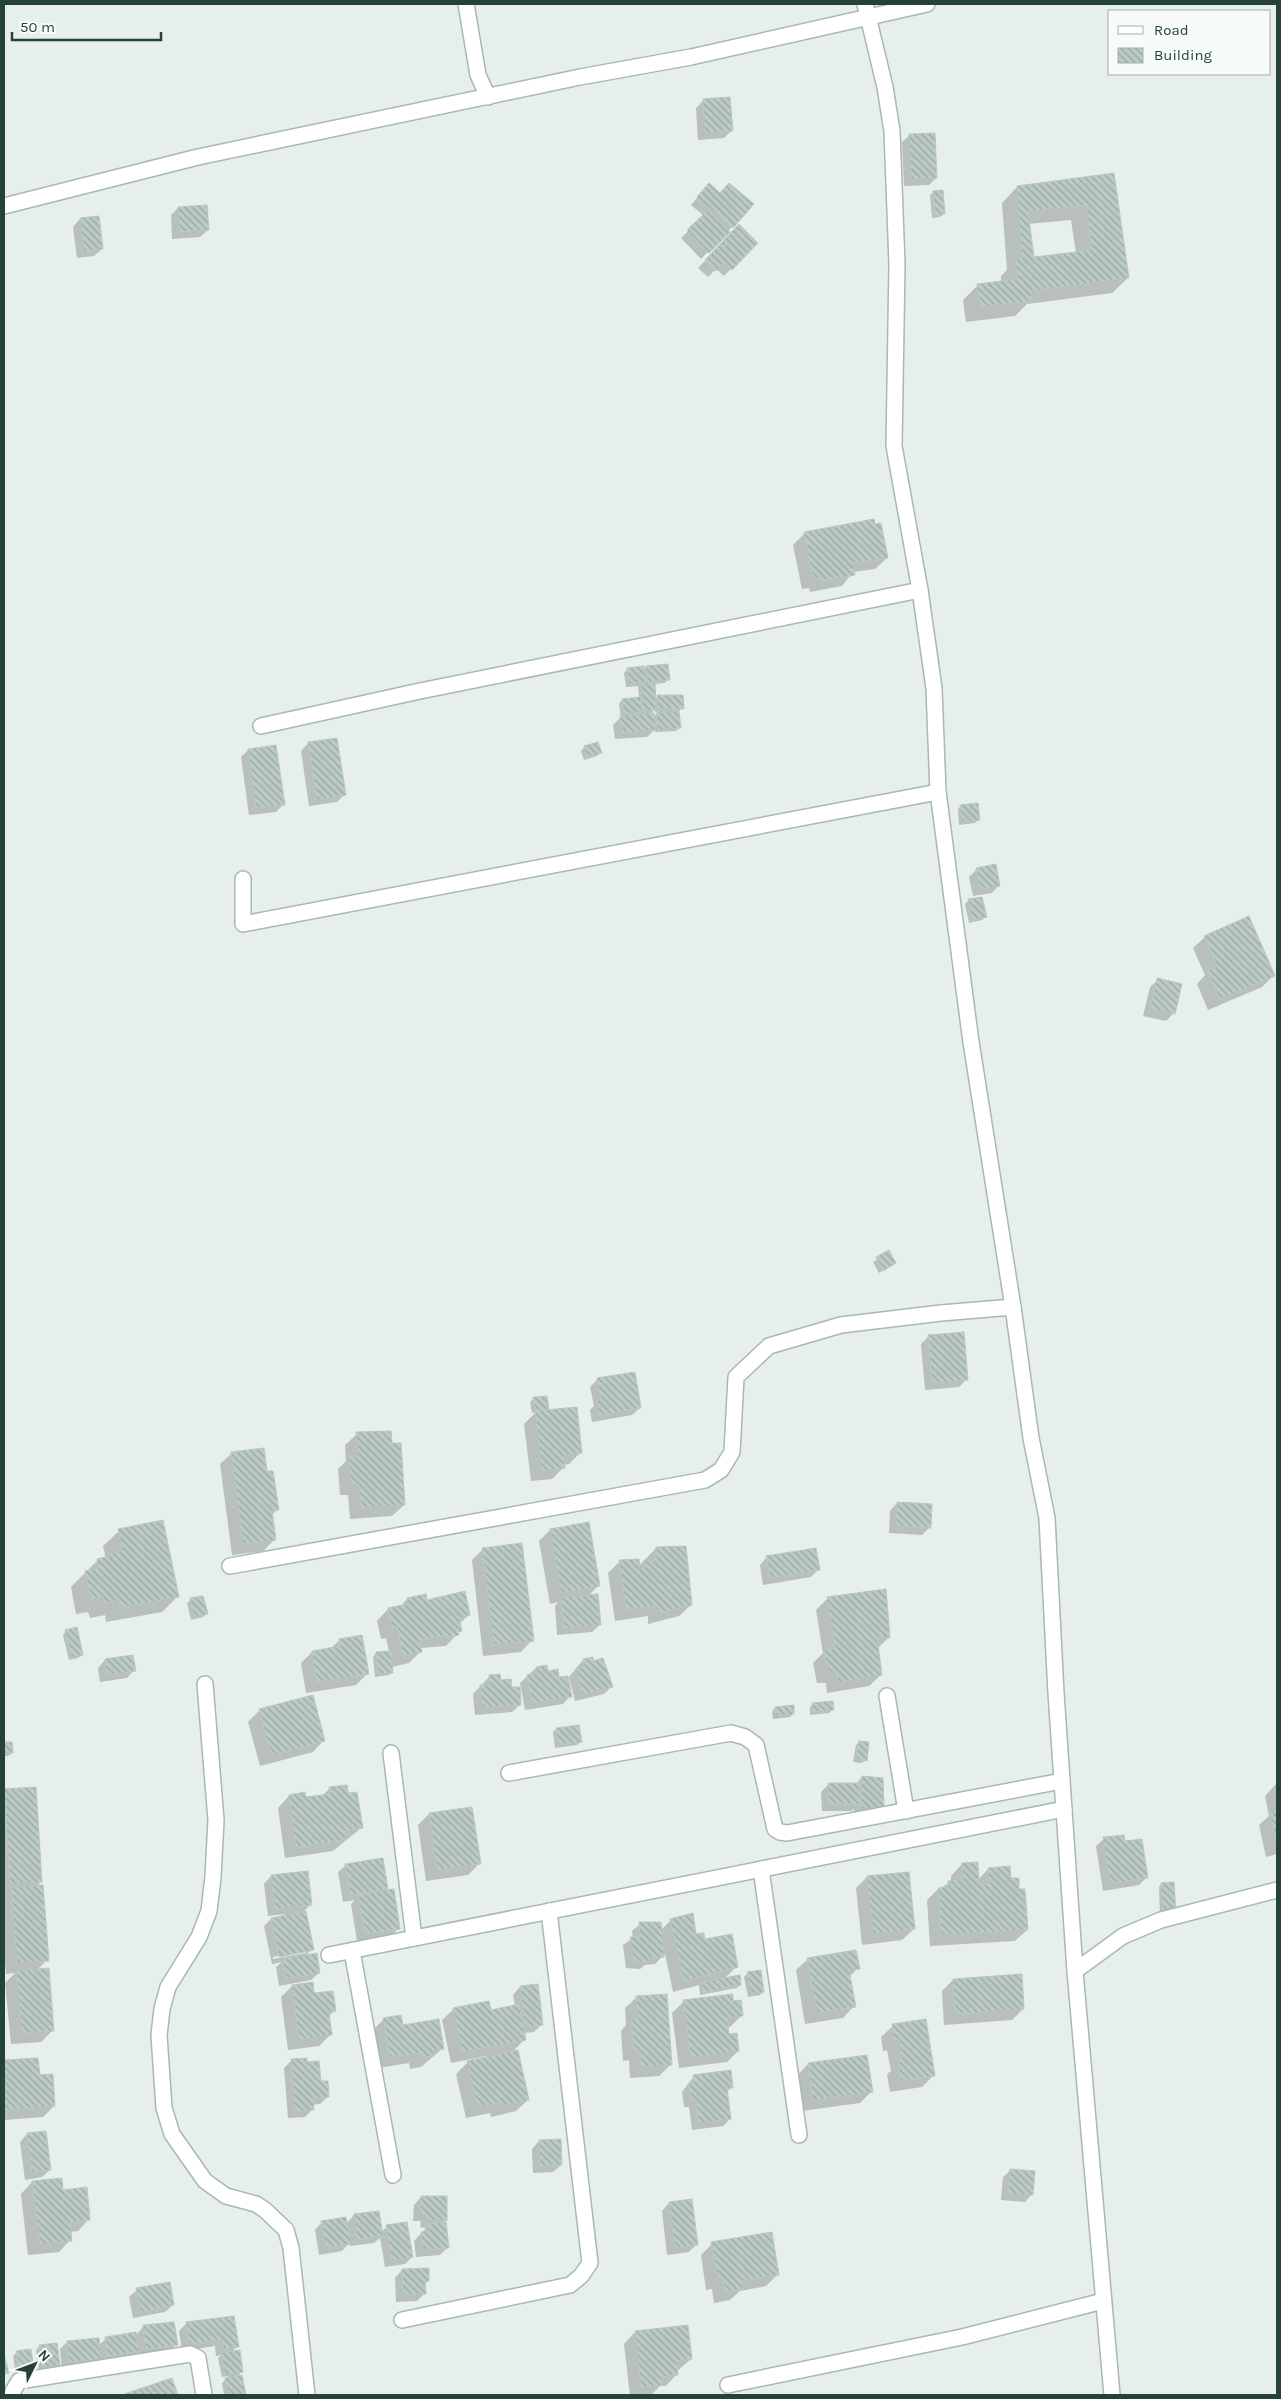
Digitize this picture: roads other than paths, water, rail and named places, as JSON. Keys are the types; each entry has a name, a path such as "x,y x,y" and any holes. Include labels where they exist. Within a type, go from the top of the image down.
{"street":[{"path":"466,4 478,75 488,97"},
{"path":"4,206 198,156 580,77 691,58 867,11 927,4"},
{"path":"867,11 892,131 897,264 894,446 920,590 934,688 938,792 970,1042 1013,1308 1031,1438 1047,1518 1075,1971 1112,2395"},
{"path":"261,726 420,691 920,590"},
{"path":"243,880 243,924 938,792"},
{"path":"230,1566 705,1480 721,1470 732,1452 736,1377 769,1346 841,1325 941,1313 1013,1308"},
{"path":"205,1684 216,1820 213,1877 209,1911 202,1928 168,1987 162,2009 159,2035 164,2108 172,2134 205,2181 226,2196 256,2204 278,2220 286,2230 290,2248 307,2395"},
{"path":"887,1696 906,1811"},
{"path":"509,1773 731,1733 746,1736 756,1745 775,1829 787,1833 1062,1781"},
{"path":"391,1753 414,1938"},
{"path":"329,1955 1064,1809"},
{"path":"761,1869 799,2135"},
{"path":"1075,1971 1123,1936 1161,1920 1277,1890"},
{"path":"402,2320 570,2285 581,2276 590,2262 550,1911"},
{"path":"352,1951 393,2176"},
{"path":"728,2385 962,2337 1103,2301"},
{"path":"12,2395 19,2381 190,2354 198,2358 204,2395"}]}
